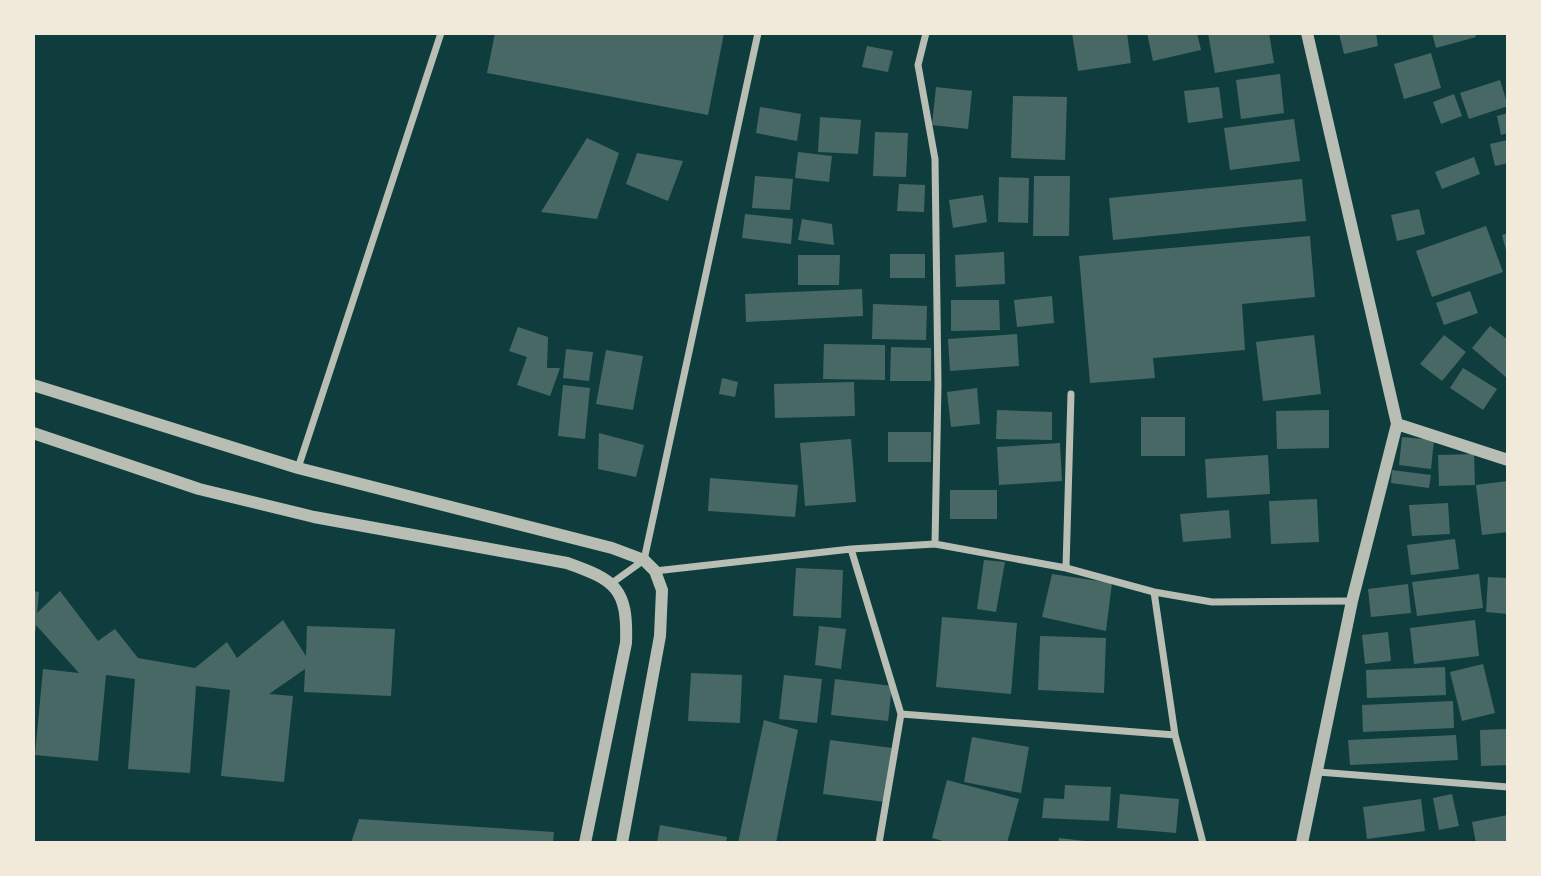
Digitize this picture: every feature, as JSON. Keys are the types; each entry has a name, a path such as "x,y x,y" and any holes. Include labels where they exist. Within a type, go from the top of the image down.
{"street":[{"path":"298,468 441,33"},
{"path":"612,583 643,560 758,33"},
{"path":"926,33 918,65 935,159 938,384 935,544"},
{"path":"1302,843 1352,601 1397,424 1307,33"},
{"path":"33,385 298,468 612,548 643,560 655,572 662,590 660,636 622,843"},
{"path":"1066,568 1071,394"},
{"path":"1397,424 1508,460"},
{"path":"33,433 200,489 314,517 567,563 595,573 612,583 623,601 627,623 626,643 585,843"},
{"path":"655,572 852,549 935,544 1066,568 1154,592 1212,602 1352,601"},
{"path":"852,549 901,714 879,843"},
{"path":"1154,592 1175,735 1203,843"},
{"path":"901,714 1175,735"},
{"path":"1318,772 1508,787"}],"building":[{"path":"495,33 724,33 708,115 487,73"},
{"path":"1072,33 1127,33 1131,63 1078,71"},
{"path":"1147,33 1197,33 1201,50 1153,61"},
{"path":"1208,33 1269,33 1274,63 1215,73"},
{"path":"1339,33 1376,33 1378,46 1344,54"},
{"path":"1432,33 1475,33 1476,37 1436,48"},
{"path":"867,46 893,51 888,72 862,67"},
{"path":"1431,53 1441,88 1404,99 1394,64"},
{"path":"1280,74 1284,113 1241,119 1236,80"},
{"path":"1500,80 1508,106 1469,119 1460,93"},
{"path":"936,87 972,91 968,129 932,125"},
{"path":"1219,87 1223,118 1188,123 1184,91"},
{"path":"1454,94 1462,116 1441,124 1433,102"},
{"path":"1013,96 1067,97 1065,160 1011,158"},
{"path":"760,107 801,114 797,141 756,133"},
{"path":"1508,113 1508,133 1501,135 1497,116"},
{"path":"820,117 861,120 858,154 818,152"},
{"path":"1294,119 1300,161 1230,170 1224,128"},
{"path":"875,132 908,133 906,177 873,176"},
{"path":"587,138 619,153 597,219 541,212"},
{"path":"1508,140 1508,163 1495,166 1490,144"},
{"path":"798,152 832,156 829,182 795,178"},
{"path":"637,153 683,161 668,201 626,184"},
{"path":"1474,157 1480,174 1442,189 1435,172"},
{"path":"755,176 793,179 790,210 752,208"},
{"path":"1034,176 1070,176 1069,236 1033,236"},
{"path":"999,177 1029,178 1028,223 998,222"},
{"path":"1302,179 1306,221 1113,240 1109,198"},
{"path":"899,184 925,185 924,212 897,211"},
{"path":"983,195 987,222 953,228 949,200"},
{"path":"1419,209 1425,234 1397,241 1391,215"},
{"path":"745,214 793,219 791,244 742,238"},
{"path":"802,219 832,224 834,245 798,240"},
{"path":"1486,226 1503,272 1432,297 1416,251"},
{"path":"1508,233 1508,254 1507,254 1502,235"},
{"path":"1310,236 1315,297 1242,304 1245,350 1153,358 1155,378 1090,383 1079,256"},
{"path":"1004,252 1005,284 956,287 955,255"},
{"path":"890,254 925,254 925,278 890,278"},
{"path":"798,255 840,255 839,285 798,285"},
{"path":"862,289 863,316 746,322 745,294"},
{"path":"1470,291 1478,313 1444,325 1436,303"},
{"path":"1052,296 1054,323 1017,327 1014,300"},
{"path":"951,300 999,300 1000,330 951,331"},
{"path":"873,304 927,306 926,340 872,339"},
{"path":"1490,326 1508,340 1508,379 1472,348"},
{"path":"518,327 548,337 547,368 560,368 550,396 517,385 527,357 509,351"},
{"path":"1017,334 1019,366 950,371 948,339"},
{"path":"1314,335 1321,394 1263,401 1256,342"},
{"path":"1444,335 1466,352 1442,381 1420,364"},
{"path":"824,344 885,345 885,380 823,379"},
{"path":"891,347 931,348 931,381 890,381"},
{"path":"566,349 593,352 589,381 563,378"},
{"path":"606,350 643,356 633,410 596,404"},
{"path":"1463,368 1497,389 1483,410 1450,388"},
{"path":"722,378 738,382 735,397 719,394"},
{"path":"854,382 855,416 775,418 774,384"},
{"path":"563,385 590,388 585,439 558,436"},
{"path":"977,388 980,424 951,427 947,392"},
{"path":"997,410 1052,412 1052,440 996,439"},
{"path":"1329,410 1329,448 1277,449 1276,411"},
{"path":"1141,417 1185,417 1185,456 1141,456"},
{"path":"888,432 931,432 931,462 888,462"},
{"path":"599,433 644,445 636,477 598,469"},
{"path":"1402,437 1434,440 1431,469 1399,465"},
{"path":"851,439 856,502 805,506 800,443"},
{"path":"1060,443 1062,481 999,485 997,447"},
{"path":"1474,454 1475,485 1439,486 1438,455"},
{"path":"1268,455 1270,494 1207,498 1205,459"},
{"path":"1392,470 1431,475 1429,488 1391,483"},
{"path":"710,478 798,485 795,517 708,511"},
{"path":"1508,481 1508,532 1482,535 1476,485"},
{"path":"950,490 997,490 997,519 950,519"},
{"path":"1317,499 1319,542 1271,544 1269,501"},
{"path":"1448,503 1450,534 1412,536 1409,505"},
{"path":"1229,510 1231,538 1183,542 1180,514"},
{"path":"1455,539 1459,569 1411,575 1407,545"},
{"path":"984,560 1005,562 996,612 977,609"},
{"path":"796,568 843,570 841,618 793,616"},
{"path":"1052,574 1112,583 1106,631 1042,617"},
{"path":"1479,574 1483,608 1417,616 1412,582"},
{"path":"1488,577 1508,578 1508,614 1486,612"},
{"path":"1408,584 1411,613 1371,617 1368,589"},
{"path":"33,591 39,592 37,613 60,591 98,641 115,629 138,658 195,668 227,642 237,658 283,620 306,656 307,626 395,629 391,696 304,692 305,669 269,694 293,696 284,782 221,776 230,690 196,686 190,773 128,769 135,679 106,675 98,761 35,755 43,669 79,673 36,625 33,633"},
{"path":"942,617 1017,623 1011,694 936,687"},
{"path":"1475,620 1479,656 1414,664 1410,628"},
{"path":"819,626 846,629 841,669 815,665"},
{"path":"1388,632 1391,661 1365,664 1362,635"},
{"path":"1040,636 1106,638 1104,693 1038,690"},
{"path":"1483,664 1495,713 1462,721 1450,672"},
{"path":"1445,667 1446,695 1367,698 1366,670"},
{"path":"691,673 742,675 740,723 688,721"},
{"path":"784,675 822,679 817,723 779,719"},
{"path":"835,679 892,686 888,721 831,715"},
{"path":"1453,701 1454,728 1363,732 1362,705"},
{"path":"764,720 798,730 776,843 738,843"},
{"path":"1508,729 1508,765 1481,766 1480,730"},
{"path":"1456,735 1458,760 1350,765 1348,740"},
{"path":"972,737 1029,747 1021,793 964,782"},
{"path":"830,740 892,748 885,802 823,794"},
{"path":"947,780 1019,799 1007,843 950,843 932,838"},
{"path":"1065,785 1111,787 1109,821 1042,818 1044,798 1064,799"},
{"path":"1120,794 1179,799 1176,833 1117,828"},
{"path":"1452,794 1459,826 1439,830 1433,798"},
{"path":"1421,799 1425,831 1367,839 1363,807"},
{"path":"1508,815 1508,841 1476,843 1472,822"},
{"path":"359,819 554,832 553,843 351,843"},
{"path":"660,825 727,837 726,843 657,843"},
{"path":"1059,838 1085,841 1085,843 1058,843"}]}
